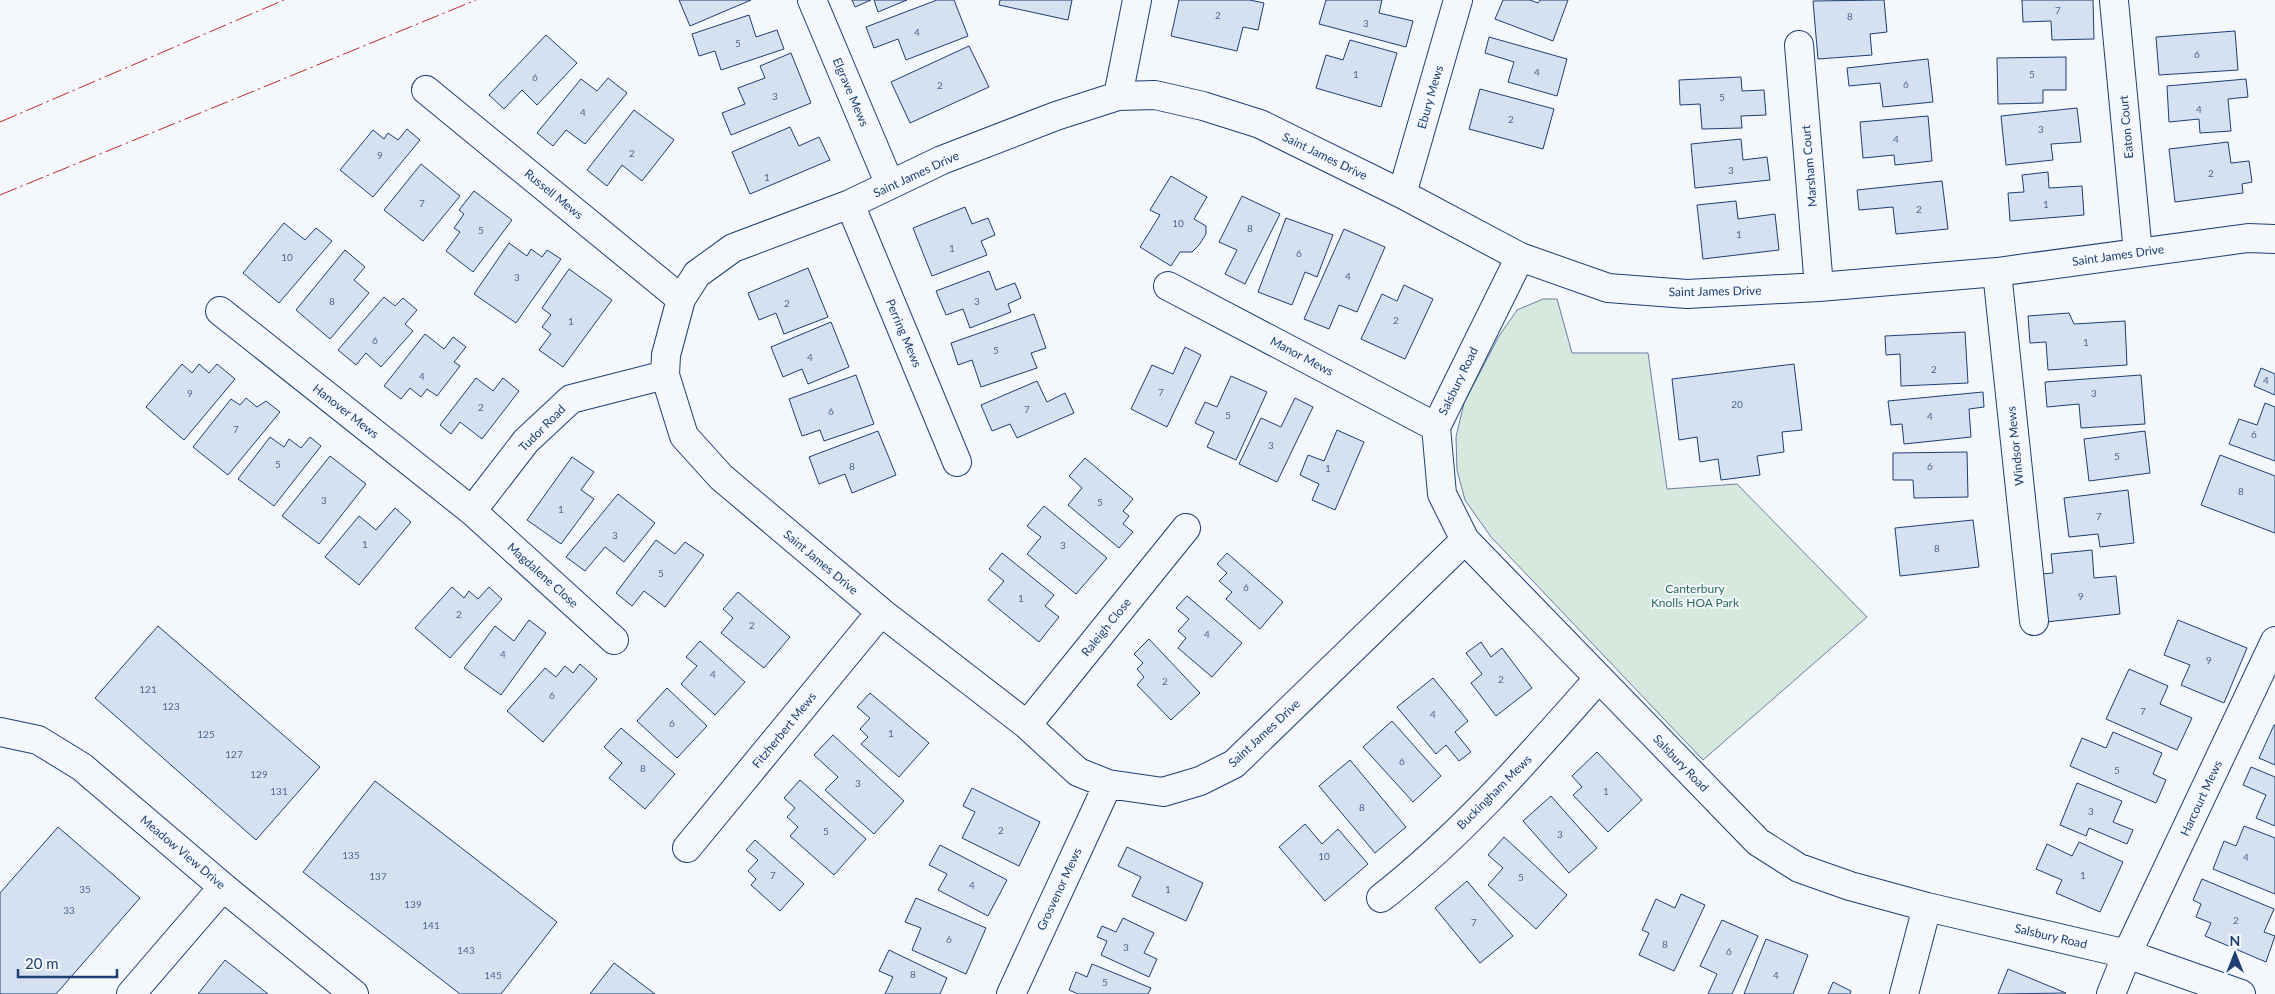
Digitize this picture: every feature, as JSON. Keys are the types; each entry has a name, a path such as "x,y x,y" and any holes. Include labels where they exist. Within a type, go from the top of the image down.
{"street":[{"name":"Elgrave Mews","path":"812,0 890,184"},
{"path":"1118,96 1137,0"},
{"name":"Ebury Mews","path":"1402,194 1458,0"},
{"name":"Eaton Court","path":"2114,0 2138,253"},
{"name":"Marsham Court","path":"1799,45 1819,287"},
{"name":"Russell Mews","path":"426,90 681,299"},
{"name":"Saint James Drive","path":"1465,540 1234,764 1200,781 1163,792 1108,784 1078,772 1027,725 881,612 722,477 684,436 666,375 666,355 681,299 697,274 733,248 850,204 942,160 1056,116 1118,96 1155,95 1203,106 1260,124 1402,194 1520,257 1608,288 1687,294 1819,287 1997,272 2248,238 2275,239"},
{"name":"Perring Mews","path":"850,204 957,462"},
{"name":"Salsbury Road","path":"1520,257 1436,427 1442,494 1465,540 1758,842 1799,868 1850,886 1927,907 2127,954 2241,994"},
{"name":"Windsor Mews","path":"1997,272 2034,621"},
{"name":"Manor Mews","path":"1168,286 1436,427"},
{"name":"Hanover Mews","path":"220,311 472,511"},
{"name":"Tudor Road","path":"472,511 526,441 571,399 666,375"},
{"name":"Magdalene Close","path":"472,511 614,640"},
{"name":"Raleigh Close","path":"1027,725 1186,528"},
{"name":"Fitzherbert Mews","path":"687,848 881,612"},
{"name":"Harcourt Mews","path":"2111,994 2127,954 2275,641"},
{"name":"Buckingham Mews","path":"1381,898 1406,878 1516,772 1599,678"},
{"name":"Meadow View Drive","path":"0,732 38,740 82,767 223,887 354,994"},
{"name":"Grosvenor Mews","path":"1011,994 1108,784"},
{"path":"131,994 223,887"},
{"path":"1904,994 1927,907"}],"green space":[{"name":"Canterbury Knolls HOA Park","path":"1543,299 1557,299 1572,353 1648,353 1667,489 1737,484 1867,617 1703,760 1491,537 1465,500 1457,470 1456,437 1464,403 1499,336 1517,310"}],"building":[{"path":"679,0 751,0 690,26"},
{"path":"852,0 871,0 855,7"},
{"path":"874,0 907,0 878,12"},
{"path":"937,0 954,0 968,36 906,60 898,39 874,48 866,27"},
{"path":"1000,0 1072,0 1068,20 999,5"},
{"path":"1179,0 1250,0 1264,3 1258,30 1243,27 1237,51 1171,36"},
{"path":"1326,0 1382,0 1379,13 1413,21 1406,47 1319,24"},
{"path":"1503,0 1530,0 1538,3 1540,0 1568,0 1553,41 1495,19"},
{"path":"1884,0 1887,32 1870,34 1872,55 1818,59 1813,1"},
{"path":"2022,0 2093,0 2094,39 2052,40 2051,21 2023,22"},
{"path":"749,15 756,37 777,30 784,49 721,70 715,51 699,56 692,34"},
{"path":"2235,31 2238,70 2159,75 2156,37"},
{"path":"546,35 577,63 537,105 522,90 504,109 489,95"},
{"path":"1489,37 1567,59 1557,96 1508,82 1514,62 1485,53"},
{"path":"1350,40 1397,53 1381,107 1316,88 1326,55 1343,60"},
{"path":"969,46 989,87 910,123 891,82"},
{"path":"791,53 811,103 731,135 722,113 745,104 738,88 765,78 760,66"},
{"path":"2066,57 2066,90 2043,90 2043,103 1998,104 1997,58"},
{"path":"1928,59 1933,102 1883,107 1880,83 1849,86 1847,68"},
{"path":"1741,77 1742,91 1764,90 1766,115 1741,116 1742,128 1702,129 1700,104 1680,105 1679,80"},
{"path":"608,78 627,93 585,144 566,130 553,146 537,133 581,79 597,91"},
{"path":"2246,79 2248,97 2228,99 2231,131 2200,133 2199,119 2169,122 2167,86"},
{"path":"1480,89 1554,109 1543,149 1469,129"},
{"path":"2077,108 2081,142 2051,144 2053,160 2006,165 2001,116"},
{"path":"634,110 674,140 642,181 622,165 607,186 587,170"},
{"path":"1928,116 1932,161 1895,165 1894,155 1863,158 1860,122"},
{"path":"790,127 799,146 819,137 830,160 750,194 732,152"},
{"path":"407,129 420,140 373,197 340,170 373,130 384,139 388,133 398,140"},
{"path":"1741,139 1743,160 1767,157 1770,180 1695,188 1691,144"},
{"path":"2228,142 2231,163 2249,161 2252,182 2242,184 2243,193 2175,202 2169,149"},
{"path":"421,164 460,196 423,241 384,210"},
{"path":"2048,172 2049,188 2082,186 2084,215 2010,221 2008,193 2024,192 2022,175"},
{"path":"1171,176 1207,197 1194,219 1206,226 1206,234 1192,252 1180,252 1171,266 1140,247 1160,215 1150,210"},
{"path":"1942,181 1948,229 1896,234 1893,207 1859,210 1857,190"},
{"path":"474,191 512,220 473,272 446,251 460,232 454,228 464,214 459,210"},
{"path":"1242,196 1280,214 1245,284 1225,274 1237,250 1219,242"},
{"path":"1736,201 1738,219 1775,214 1779,250 1703,259 1697,205"},
{"path":"965,207 972,224 988,218 995,235 981,241 987,255 932,276 913,228"},
{"path":"1286,218 1333,235 1317,277 1305,272 1292,305 1258,292"},
{"path":"284,223 305,240 316,228 332,241 279,303 243,273"},
{"path":"1344,229 1385,247 1357,312 1339,305 1329,329 1304,319"},
{"path":"509,243 527,256 531,249 542,257 547,250 561,259 516,323 474,294"},
{"path":"345,250 365,267 354,280 369,293 330,339 296,310"},
{"path":"808,268 828,317 784,334 776,313 759,320 748,293"},
{"path":"569,269 612,300 563,367 539,350 551,334 542,327 551,315 542,308"},
{"path":"989,271 996,290 1015,283 1021,298 1008,304 1011,312 970,328 963,309 946,315 936,291"},
{"path":"1404,285 1433,299 1405,359 1361,339 1382,294 1397,301"},
{"path":"384,297 395,306 403,298 417,310 405,324 413,331 381,367 366,353 356,365 338,350"},
{"path":"2069,313 2074,324 2125,321 2127,365 2048,370 2046,342 2030,343 2028,316"},
{"path":"1034,314 1046,348 1031,353 1037,368 981,387 972,360 958,365 951,343"},
{"path":"831,322 849,367 808,384 802,369 783,377 771,347"},
{"path":"1965,332 1968,383 1901,386 1900,354 1886,355 1885,336"},
{"path":"425,334 444,349 453,337 466,347 454,362 460,366 437,396 427,389 421,397 410,388 401,399 384,386"},
{"path":"1185,347 1201,355 1167,427 1131,409 1152,365 1173,374"},
{"path":"182,364 192,373 199,364 209,373 217,364 235,379 184,440 146,407"},
{"path":"1794,364 1802,430 1782,432 1784,452 1757,456 1760,475 1721,480 1718,459 1700,462 1697,437 1679,440 1672,379"},
{"path":"2261,368 2275,374 2275,395 2254,386"},
{"path":"856,375 874,424 824,441 820,430 802,436 789,399"},
{"path":"2141,375 2145,424 2081,428 2079,404 2047,407 2045,382"},
{"path":"1231,376 1267,392 1236,460 1207,447 1214,432 1195,423 1205,402 1217,407"},
{"path":"476,378 493,391 503,378 519,391 482,439 460,422 451,434 440,425"},
{"path":"1037,381 1047,402 1065,393 1074,413 1017,438 1010,424 992,431 981,405"},
{"path":"1983,392 1984,407 1969,409 1971,437 1904,444 1902,424 1891,425 1888,401"},
{"path":"246,398 257,407 266,401 280,412 228,475 193,447 231,399 240,405"},
{"path":"1295,398 1313,407 1277,482 1239,464 1261,418 1281,427"},
{"path":"2265,403 2275,407 2275,461 2229,444 2239,419 2257,425"},
{"path":"1337,430 1364,442 1335,510 1312,500 1319,484 1300,475 1308,455 1324,461"},
{"path":"878,431 896,475 852,493 845,474 819,484 809,457"},
{"path":"2145,431 2150,473 2089,481 2084,439"},
{"path":"270,437 284,447 289,439 301,448 310,437 321,446 274,506 238,479"},
{"path":"1967,452 1968,497 1914,498 1913,480 1893,480 1893,453"},
{"path":"2220,455 2275,476 2275,533 2201,505"},
{"path":"330,456 366,484 319,544 282,516"},
{"path":"572,457 594,472 581,490 594,499 561,544 527,520"},
{"path":"1085,458 1133,499 1123,511 1129,516 1123,524 1133,532 1119,548 1068,505 1082,488 1069,476"},
{"path":"2128,490 2134,543 2100,547 2098,534 2069,537 2064,498"},
{"path":"618,494 655,523 624,562 605,547 585,571 566,557"},
{"path":"1044,506 1107,558 1076,594 1027,554 1041,537 1027,526"},
{"path":"395,508 411,522 359,585 325,557 359,516 376,530"},
{"path":"1973,520 1979,567 1900,576 1895,528"},
{"path":"656,540 675,554 685,542 704,555 665,607 644,591 632,606 616,593"},
{"path":"2092,550 2094,578 2116,576 2120,614 2046,622 2041,574 2053,573 2051,554"},
{"path":"1002,553 1054,595 1045,606 1059,617 1039,642 988,600 1004,581 989,569"},
{"path":"1227,553 1283,602 1260,629 1226,599 1232,592 1219,581 1227,573 1217,564"},
{"path":"452,587 464,598 469,591 478,599 489,587 502,599 450,658 415,628"},
{"path":"738,592 790,637 764,668 721,633 733,618 723,609"},
{"path":"1187,596 1242,643 1212,677 1178,648 1186,638 1178,631 1189,619 1176,608"},
{"path":"529,620 546,633 501,695 464,668 495,626 514,641"},
{"path":"2178,620 2247,648 2224,703 2181,685 2190,665 2164,655"},
{"path":"158,626 320,767 256,840 95,698"},
{"path":"1149,639 1200,693 1171,720 1137,685 1144,677 1137,669 1143,663 1134,654"},
{"path":"700,641 745,682 715,715 681,684 697,666 686,657"},
{"path":"1481,642 1491,657 1502,648 1532,688 1496,716 1471,683 1482,674 1466,653"},
{"path":"580,664 597,679 543,742 507,711 545,668 556,677 565,666 573,673"},
{"path":"2129,669 2168,686 2160,704 2192,718 2177,750 2106,719"},
{"path":"1433,678 1468,721 1455,732 1471,752 1459,761 1446,745 1436,754 1397,707"},
{"path":"667,688 707,726 677,758 637,721"},
{"path":"870,693 929,743 899,777 861,744 868,737 860,729 870,718 857,707"},
{"path":"1392,721 1441,776 1413,802 1363,747"},
{"path":"2275,725 2275,765 2259,758"},
{"path":"621,728 675,774 645,809 609,778 622,763 604,747"},
{"path":"2113,732 2162,753 2153,774 2166,780 2156,803 2070,766 2082,738 2106,748"},
{"path":"833,735 904,801 874,834 825,790 838,777 814,755"},
{"path":"1597,752 1642,800 1608,832 1573,795 1582,787 1572,776"},
{"path":"1350,760 1406,827 1375,853 1319,786"},
{"path":"2251,767 2275,777 2275,826 2256,818 2266,795 2243,785"},
{"path":"800,780 866,839 834,875 790,836 798,827 787,817 795,808 784,798"},
{"path":"375,781 557,922 501,994 460,994 303,872"},
{"path":"2077,783 2122,801 2113,822 2133,830 2127,844 2089,828 2086,836 2060,825"},
{"path":"972,788 1040,822 1019,866 962,838 975,812 963,806"},
{"path":"1551,796 1597,848 1569,873 1523,821"},
{"path":"1305,824 1322,844 1338,829 1368,864 1325,901 1279,847"},
{"path":"2244,826 2275,838 2275,894 2213,869 2224,841 2236,846"},
{"path":"58,827 140,898 56,994 0,994 0,893"},
{"path":"1504,837 1567,895 1536,929 1488,885 1503,868 1488,855"},
{"path":"755,840 804,884 780,911 751,885 756,879 748,871 758,860 746,850"},
{"path":"2079,842 2123,862 2100,912 2056,893 2062,880 2036,869 2047,844 2072,856"},
{"path":"940,845 1007,880 988,916 938,890 947,874 929,865"},
{"path":"1127,847 1203,883 1186,921 1132,896 1141,877 1118,866"},
{"path":"2202,879 2274,909 2264,932 2275,936 2266,962 2205,936 2211,923 2196,917 2201,904 2193,900"},
{"path":"1467,881 1513,936 1480,963 1435,908"},
{"path":"1681,894 1705,905 1674,971 1639,955 1649,933 1642,930 1656,899 1675,908"},
{"path":"916,898 986,928 966,974 912,950 921,928 905,922"},
{"path":"1123,918 1154,933 1144,953 1157,959 1149,977 1101,955 1107,941 1097,937 1102,926 1116,932"},
{"path":"1722,920 1758,936 1732,994 1708,994 1717,974 1700,966"},
{"path":"1766,939 1808,955 1793,994 1744,994"},
{"path":"889,950 947,978 940,994 885,994 893,977 879,971"},
{"path":"225,960 268,994 198,994"},
{"path":"614,963 655,994 590,994"},
{"path":"1092,964 1151,988 1148,994 1078,994 1069,990 1076,972 1087,977"},
{"path":"2008,969 2066,993 1998,994"},
{"path":"1833,982 1851,991 1850,994 1828,994"}],"power":[{"path":"0,122 284,0"},
{"path":"0,195 476,0"}]}
